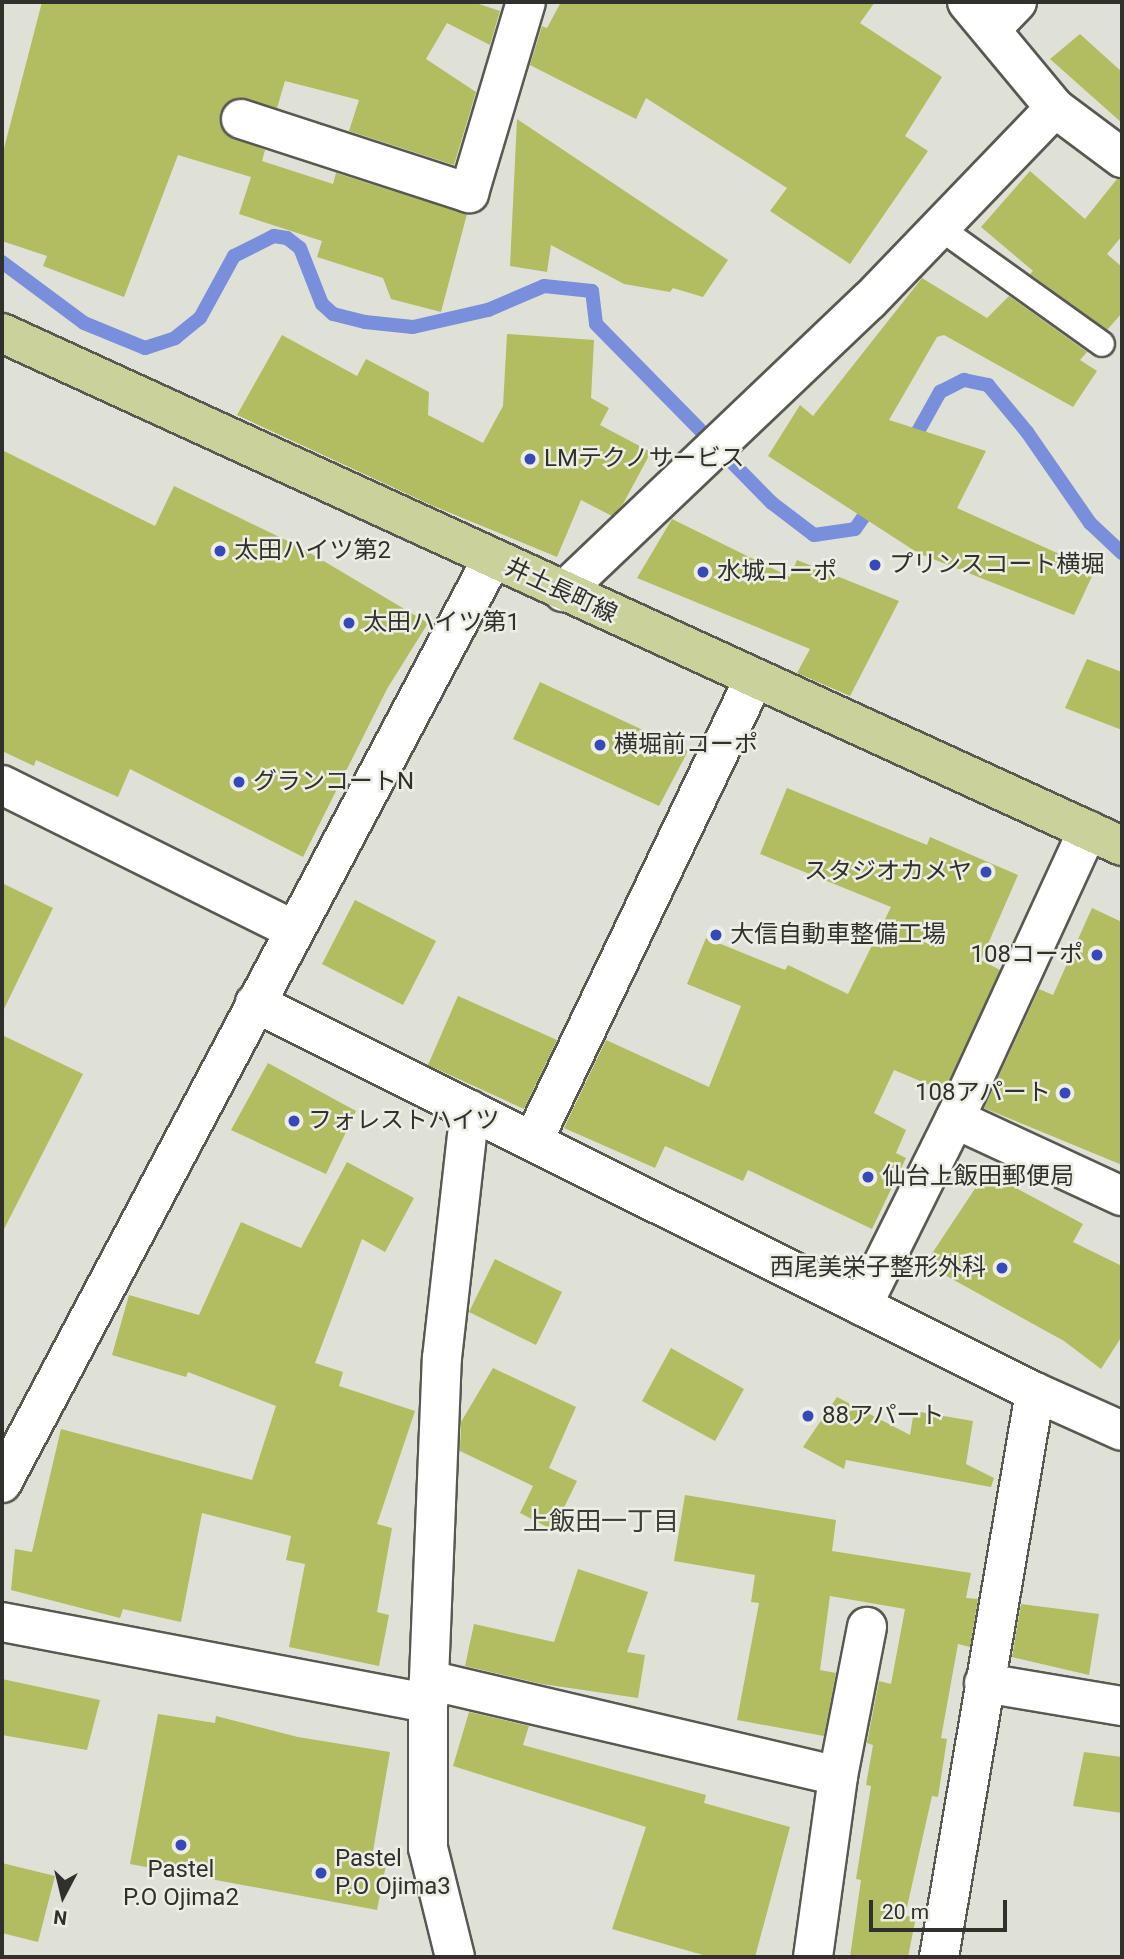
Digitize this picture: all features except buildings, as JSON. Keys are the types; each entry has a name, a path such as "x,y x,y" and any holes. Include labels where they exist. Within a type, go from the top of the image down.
{"main road":[{"name":"井土長町線","path":"2,333 1105,838"}],"street":[{"path":"241,119 469,193 526,2"},
{"path":"992,11 1055,108 1122,158"},
{"path":"563,592 940,228 1055,108"},
{"path":"2,1483 492,559"},
{"path":"533,1141 754,679"},
{"path":"2,785 294,930"},
{"path":"862,1306 955,1119 1105,838"},
{"path":"256,1003 1035,1392 1122,1431"},
{"path":"455,1957 428,1848 429,1692 442,1358 470,1110"},
{"path":"955,1119 1122,1196"},
{"path":"939,1957 1035,1392"},
{"path":"2,1622 429,1692 838,1776"},
{"path":"813,1957 838,1776 867,1628"},
{"path":"984,1683 1122,1706"}],"lane":[{"path":"940,228 1102,344"}],"waterway":[{"path":"2,262 84,323 145,348 175,338 200,318 234,256 274,236 287,238 300,248 322,304 333,314 365,322 413,327 488,310 544,286 592,291 596,324 772,503 814,535 855,529 874,502"},
{"path":"911,444 940,392 964,380 988,385 1027,432 1090,523 1122,553"}],"place":[{"name":"LMテクノサービス","path":"530,459"},
{"name":"太田ハイツ第2","path":"220,551"},
{"name":"プリンスコート横堀","path":"875,565"},
{"name":"水城コーポ","path":"703,572"},
{"name":"太田ハイツ第1","path":"349,623"},
{"name":"横堀前コーポ","path":"600,745"},
{"name":"グランコートN","path":"239,782"},
{"name":"スタジオカメヤ","path":"986,872"},
{"name":"大信自動車整備工場","path":"716,935"},
{"name":"108コーポ","path":"1097,955"},
{"name":"108アパート","path":"1065,1093"},
{"name":"フォレストハイツ","path":"294,1121"},
{"name":"仙台上飯田郵便局","path":"868,1177"},
{"name":"西尾美栄子整形外科","path":"1002,1268"},
{"name":"88アパート","path":"808,1416"},
{"name":"Pastel P.O Ojima2","path":"181,1845"},
{"name":"Pastel P.O Ojima3","path":"321,1873"}],"district":[{"name":"上飯田一丁目","path":"601,1522"}]}
